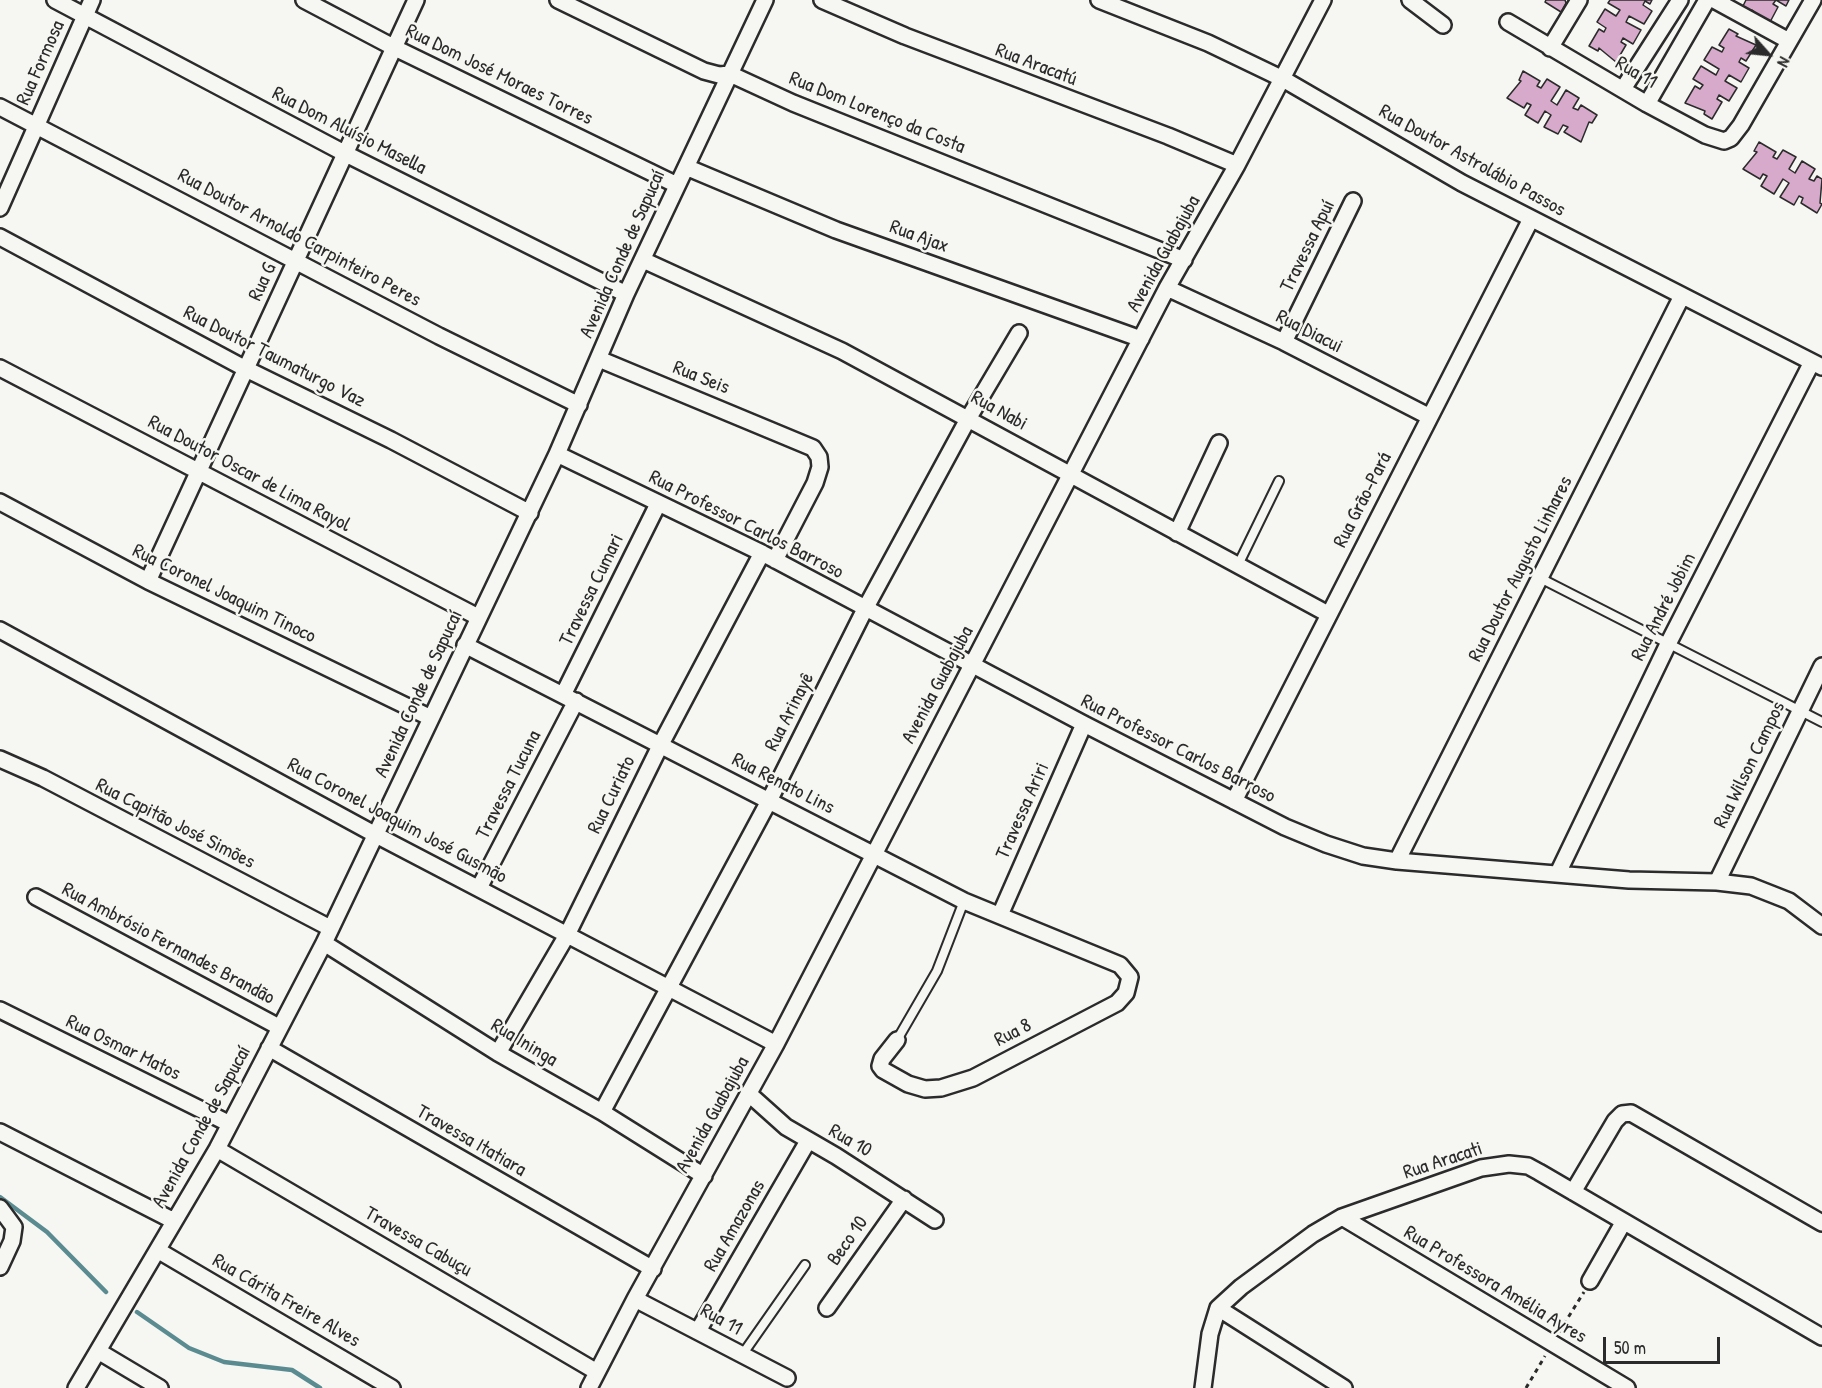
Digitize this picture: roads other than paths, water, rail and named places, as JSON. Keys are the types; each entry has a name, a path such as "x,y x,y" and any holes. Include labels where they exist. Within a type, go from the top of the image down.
{"street":[{"name":"Rua Dom Aluísio Masella","path":"55,0 346,154 626,294"},
{"name":"Rua Formosa","path":"0,208 92,0"},
{"name":"Rua Dom José Moraes Torres","path":"304,0 395,48 677,185"},
{"name":"Rua G","path":"148,581 416,0"},
{"name":"Rua Dom Lorenço da Costa","path":"558,0 704,71 719,75 730,74 793,103 1184,260"},
{"name":"Avenida Conde de Sapucaí","path":"76,1388 159,1251 217,1149 228,1122 327,936 478,617 530,513 626,294 765,0"},
{"name":"Rua Aracatú","path":"822,0 905,36 1168,136 1237,165"},
{"name":"Rua Doutor Astrolábio Passos","path":"1099,0 1208,43 1282,79 1531,219 1817,364"},
{"name":"Avenida Guabajuba","path":"589,1388 635,1299 776,1044 1167,288 1237,165 1323,0"},
{"path":"1410,0 1443,25"},
{"path":"1550,48 1579,0"},
{"path":"1623,90 1680,0"},
{"path":"1647,104 1707,0"},
{"path":"1714,0 1789,41 1813,0"},
{"name":"Rua 11","path":"1508,22 1647,104 1718,140 1731,138 1789,41"},
{"name":"Rua Doutor Arnoldo Carpinteiro Peres","path":"0,107 296,259 439,336 579,405"},
{"name":"Rua Ajax","path":"686,167 836,230 1141,339"},
{"name":"Travessa Apuí","path":"1284,342 1353,201"},
{"name":"Rua Grão-Pará","path":"1234,801 1531,219"},
{"name":"Rua Doutor Taumaturgo Vaz","path":"0,237 246,369 391,440 530,513"},
{"name":"Rua Nabi","path":"643,260 842,351 1328,614"},
{"name":"Rua Diacui","path":"1167,288 1284,342 1430,417"},
{"name":"Rua Doutor Augusto Linhares","path":"1397,861 1682,296"},
{"name":"Rua Arinayê","path":"602,1112 769,801 865,609 968,418 1019,333"},
{"name":"Rua Seis","path":"598,359 789,436"},
{"name":"Rua André Jobim","path":"1558,873 1669,642 1817,364"},
{"name":"Rua Doutor Oscar de Lima Rayol","path":"0,368 478,617"},
{"name":"Rua Curiato","path":"498,1053 567,935 661,744 769,557 815,483 820,467 819,457 813,448 789,436"},
{"path":"1177,533 1219,443"},
{"name":"Rua Professor Carlos Barroso","path":"557,454 769,557 1084,724 1234,801 1326,844 1363,856 1397,861 1629,880 1717,882 1751,886 1790,901 1822,926"},
{"name":"Rua Coronel Joaquim Tinoco","path":"0,502 148,581 431,718"},
{"name":"Travessa Cumari","path":"569,698 658,504"},
{"name":"Rua Coronel Joaquim José Gusmão","path":"0,630 376,835 669,991 776,1044"},
{"name":"Rua Renato Lins","path":"465,645 964,901 1087,952"},
{"name":"Rua Wilson Campos","path":"1717,882 1822,666"},
{"name":"Travessa Tucuna","path":"479,888 569,698"},
{"name":"Travessa Ariri","path":"1000,915 1084,724"},
{"name":"Rua Capitão José Simões","path":"0,759 44,778 327,936"},
{"name":"Rua Ambrósio Fernandes Brandão","path":"36,897 279,1027"},
{"name":"Rua Ininga","path":"327,936 498,1053 602,1112 704,1176"},
{"name":"Rua 8","path":"897,1040 880,1066 888,1075 925,1089 941,1088 973,1078 1117,1003 1126,993 1130,983 1126,969 1104,957 1087,952"},
{"name":"Rua Osmar Matos","path":"0,1010 228,1122"},
{"name":"Travessa Itatiara","path":"269,1048 653,1269"},
{"name":"Rua 10","path":"748,1093 775,1119 935,1220"},
{"path":"1573,1192 1616,1121 1622,1114 1631,1113 1822,1224"},
{"path":"0,1132 174,1221"},
{"name":"Rua Amazonas","path":"698,1331 808,1141"},
{"name":"Travessa Cabuçu","path":"217,1149 597,1372"},
{"name":"Rua Aracati","path":"1218,1308 1247,1282 1313,1234 1342,1217 1481,1168 1509,1164 1528,1166 1822,1337"},
{"name":"Beco 10","path":"827,1308 903,1199"},
{"path":"0,1208 14,1227 12,1240 0,1267"},
{"name":"Rua Professora Amélia Ayres","path":"1342,1217 1628,1388"},
{"path":"1590,1281 1623,1223"},
{"name":"Rua Cárita Freire Alves","path":"159,1251 392,1388"},
{"name":"Rua 11","path":"635,1299 787,1378"},
{"path":"1203,1388 1210,1334 1218,1308 1344,1388"},
{"path":"98,1352 160,1388"}],"lane":[{"path":"1238,565 1279,481"},
{"path":"1540,578 1822,722"},
{"path":"897,1040 937,971 964,901"},
{"path":"742,1355 805,1265"}],"waterway":[{"path":"0,1197 47,1232 106,1292"},
{"path":"137,1312 189,1348 224,1362 292,1370 320,1388"}]}
